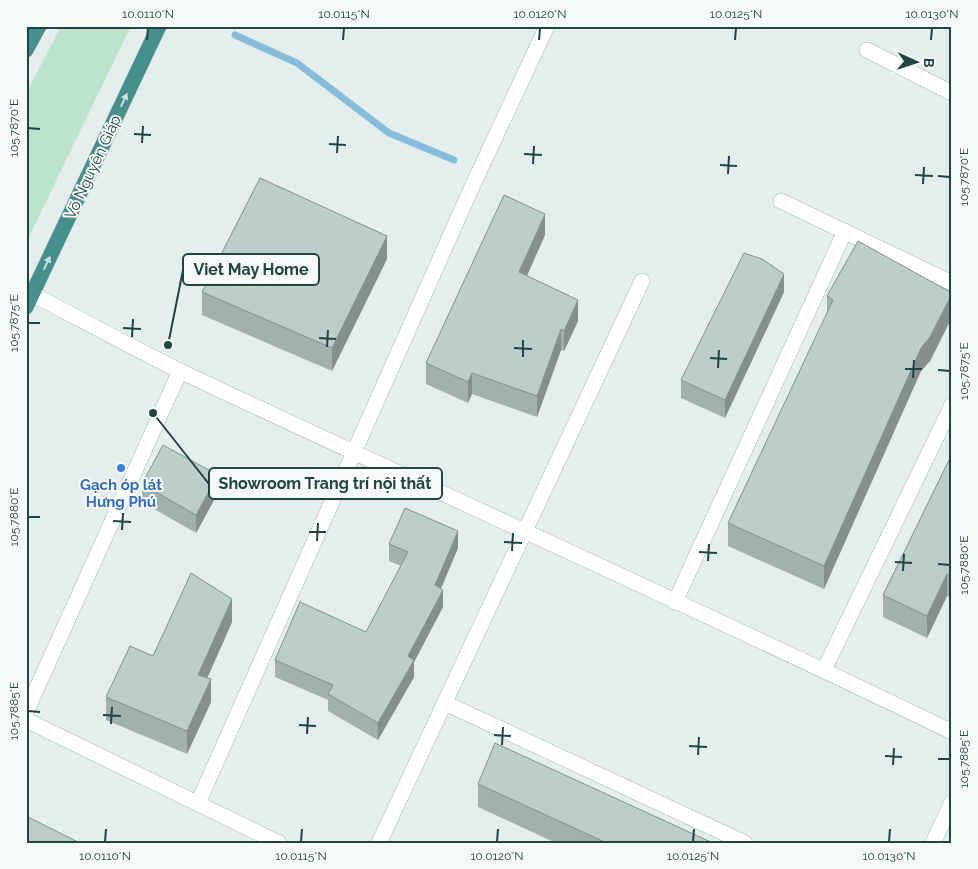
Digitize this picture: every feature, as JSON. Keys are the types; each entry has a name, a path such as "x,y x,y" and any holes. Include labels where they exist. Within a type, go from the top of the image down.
{"highway":[{"path":"26,50 39,26"},
{"name":"Võ Nguyên Giáp","path":"29,300 160,26"}],"street":[{"path":"198,803 471,188 547,26"},
{"path":"867,50 952,93"},
{"path":"781,200 952,284"},
{"path":"675,602 844,231"},
{"path":"379,843 642,281"},
{"path":"29,300 824,670 952,732"},
{"path":"26,712 180,371"},
{"path":"824,670 952,405"},
{"path":"445,702 745,843"},
{"path":"26,720 279,843"},
{"path":"932,843 952,802"}],"green space":[{"path":"61,26 131,26 26,243 26,94"}],"building":[{"path":"260,178 387,236 332,348 202,292"},
{"path":"504,195 545,214 519,272 578,300 564,331 561,329 537,396 472,373 468,382 426,363"},
{"path":"858,241 952,294 930,337 921,348 824,566 728,523 833,300 827,296"},
{"path":"744,253 762,259 784,274 725,400 681,380"},
{"path":"163,445 218,475 196,515 142,484"},
{"path":"952,454 952,576 947,574 927,616 883,595"},
{"path":"405,508 458,531 435,585 443,590 408,656 414,660 378,723 328,694 333,685 275,660 300,602 366,632 408,552 389,544"},
{"path":"191,573 232,599 198,675 211,679 187,731 106,697 130,646 153,656"},
{"path":"495,743 713,843 607,843 478,784"},
{"path":"26,816 80,843 26,843"}],"waterway":[{"path":"235,35 297,63 389,133 454,160"}],"place":[{"name":"Viet May Home","path":"168,345"},
{"name":"Showroom Trang trí nội thất","path":"153,413"},
{"name":"Gạch óp lát Hưng Phú","path":"121,468"}]}
